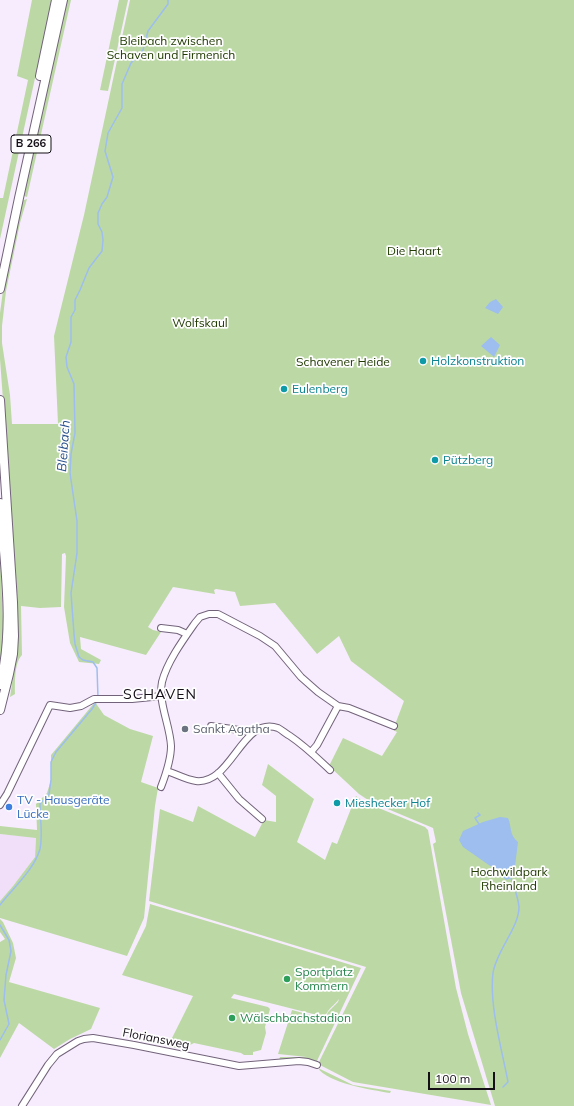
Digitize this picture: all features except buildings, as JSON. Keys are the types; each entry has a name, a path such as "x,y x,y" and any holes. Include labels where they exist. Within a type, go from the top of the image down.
{"main road":[{"name":"B 266","path":"0,260 56,0"},
{"name":"B 266","path":"0,289 63,0"},
{"path":"0,400 13,602 13,654 3,688"},
{"path":"0,503 7,632 7,650 0,709"}],"street":[{"path":"161,788 167,771 171,746 162,696 162,682 168,667 187,634 200,617 209,614 218,614 260,636 275,646 301,677 318,692 338,706 349,708 394,726"},
{"path":"161,628 178,630 187,634"},
{"path":"0,804 7,794 50,706 65,708 76,707 97,699 132,699 162,696"},
{"path":"311,752 320,740 338,706"},
{"path":"211,726 253,732 270,727 278,728 311,752 330,770"},
{"path":"167,771 196,781 207,779 218,774 224,769 235,753 253,732"},
{"path":"218,774 239,799 262,819"},
{"name":"Floriansweg","path":"22,1106 48,1065 57,1054 84,1039 93,1038 134,1045 239,1066 299,1061 316,1065"}],"shaded area":[{"path":"0,834 36,837 35,857 0,901"}],"green space":[{"path":"32,0 52,0 0,239 0,198 3,198 28,80 17,76"},
{"path":"66,0 71,0 27,197 24,196"},
{"path":"119,0 128,0 108,91 100,90"},
{"name":"Schavener Heide","path":"130,0 574,0 574,1106 495,1106 461,993 433,844 436,842 433,828 371,802 359,794 329,766 343,738 382,756 397,732 393,730 404,701 351,661 339,636 317,654 275,603 240,606 235,592 216,589 214,590 215,594 173,587 148,627 161,632 146,655 80,637 81,649 101,660 99,664 79,662 70,643 64,607 65,553 62,554 61,607 40,608 21,606 22,655 16,668 15,694 10,697 17,649 18,605 0,359 0,313 4,283 21,201 27,199 20,223 6,291 2,326 2,343 10,395 12,424 58,424 54,336 84,215"},
{"path":"0,554 4,642 0,673"},
{"path":"95,702 104,715 130,729 153,736 141,782 158,788 144,918 127,956 0,918 0,901 35,857 36,838 0,834 0,826 37,830 36,804 47,793 51,780 51,755"},
{"path":"268,764 314,799 297,842 325,860 332,842 337,844 356,796 364,802 425,827 428,830 456,988 468,1034 491,1105 353,1082 318,1064 366,967 149,901 160,809 193,822 198,806 255,837 264,820 276,822 276,796 262,785"},
{"path":"150,904 361,968 316,1063 299,1059 279,1060 280,1057 307,1057 278,1054 292,1010 325,1019 328,1012 339,999 329,1009 325,1017 234,994 231,998 268,1007 270,1009 265,1027 266,1033 261,1050 253,1052 253,1055 244,1055 241,1053 194,1043 182,1049 168,1046 193,996 122,975 146,926"},
{"path":"0,919 3,922 13,943 16,958 9,982 100,1008 91,1029 54,1049 19,1023 0,1058 0,942 5,939 0,932"},
{"path":"318,1068 353,1085 391,1091 390,1093 372,1090 340,1082 323,1073"}],"water":[{"path":"496,299 503,307 498,314 485,308 490,302"},
{"path":"491,337 500,345 494,357 481,346"},
{"path":"500,817 508,818 513,837 518,842 515,866 511,878 506,880 496,870 463,847 459,840 463,831 483,822"}],"waterway":[{"name":"Bleibach","path":"98,698 97,668 93,662 83,660 79,657 74,634 71,593 77,553 77,521 70,473 71,454 75,433 74,384 67,367 66,357 71,342 71,317 75,310 75,300 89,268 102,251 103,240 102,232 98,224 98,213 107,197 113,177 105,151 108,133 122,108 122,84 131,63 143,50 148,31 168,4 168,0"},
{"name":"Bleibach","path":"0,905 23,878 33,864 40,849 40,804 49,794 51,762 56,752 97,701"},
{"path":"478,813 480,815 475,818 479,824"},
{"path":"503,1087 508,1082 494,1013 492,986 493,973 498,956 512,931 518,915 519,907 517,896 511,878"},
{"name":"Bleibach","path":"0,925 9,940 11,951 6,975 4,1000 9,1024 0,1040"}],"place":[{"name":"Holzkonstruktion","path":"423,361"},
{"name":"Eulenberg","path":"284,389"},
{"name":"Pützberg","path":"435,460"},
{"name":"Sankt Agatha","path":"185,729"},
{"name":"Mieshecker Hof","path":"337,803"},
{"name":"TV - Hausgeräte Lücke","path":"9,807"},
{"name":"Sportplatz Kommern","path":"287,979"},
{"name":"Wälschbachstadion","path":"232,1018"}],"district":[{"name":"SCHAVEN","path":"160,695"}],"park label":[{"name":"Bleibach zwischen Schaven und Firmenich","path":"171,48"},
{"name":"Die Haart","path":"414,251"},
{"name":"Wolfskaul","path":"200,323"},
{"name":"Hochwildpark Rheinland","path":"509,879"}]}
